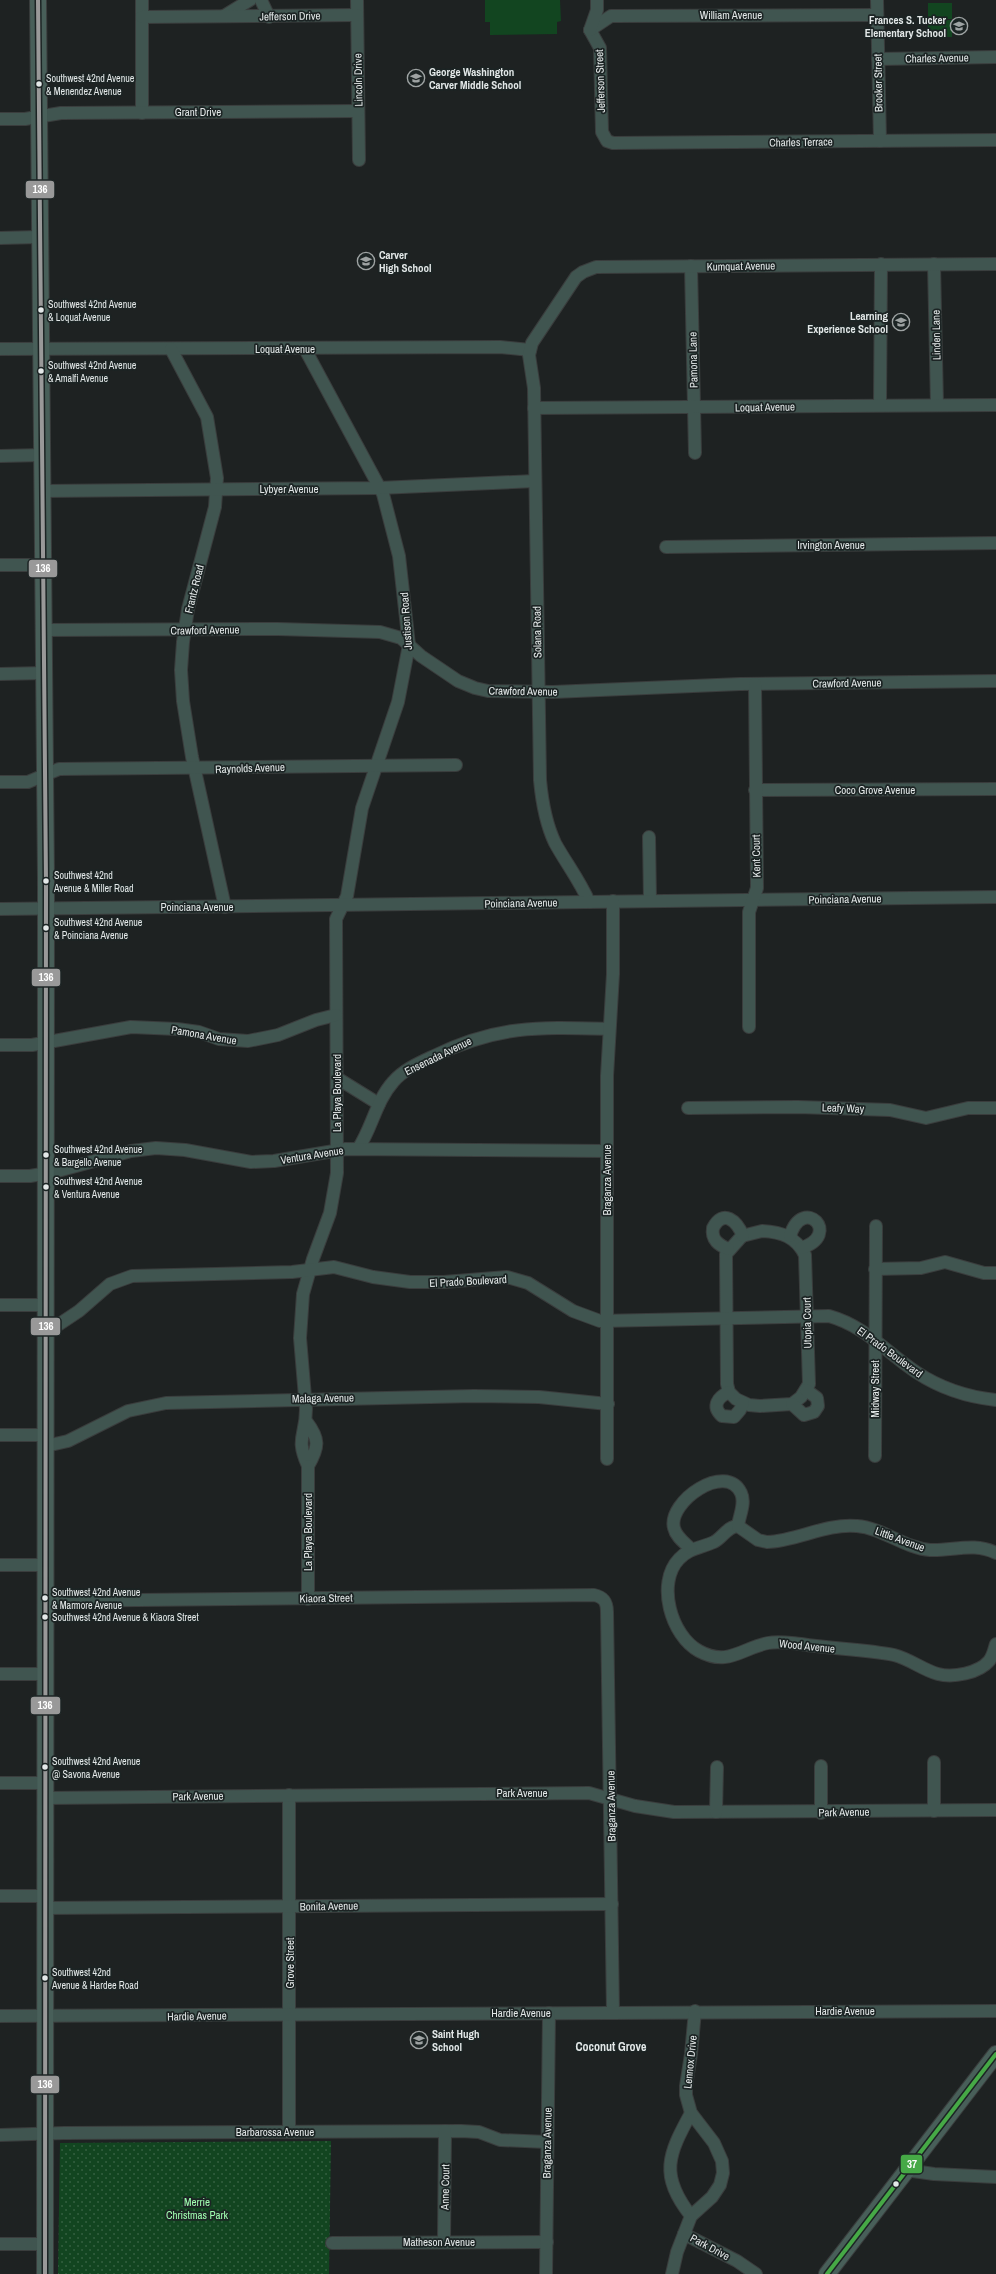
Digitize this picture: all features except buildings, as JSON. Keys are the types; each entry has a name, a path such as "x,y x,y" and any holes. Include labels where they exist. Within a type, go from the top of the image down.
{"main road":[{"path":"38,0 46,909 45,2274"},
{"path":"827,2274 996,2054"}],"street":[{"path":"142,0 142,113"},
{"name":"Jefferson Drive","path":"224,16 250,0"},
{"path":"261,0 269,17"},
{"name":"Lincoln Drive","path":"357,0 358,160"},
{"path":"590,30 597,10 597,0"},
{"name":"Brooker Street","path":"877,0 880,141"},
{"name":"Jefferson Drive","path":"142,17 357,15"},
{"name":"William Avenue","path":"590,30 611,16 877,15"},
{"name":"Jefferson Street","path":"590,30 600,48 601,129 607,140"},
{"name":"Charles Avenue","path":"878,59 996,57"},
{"name":"Grant Drive","path":"0,119 25,118 61,113 358,111"},
{"name":"Charles Terrace","path":"607,140 620,144 996,140"},
{"path":"0,238 39,237"},
{"path":"880,405 882,264"},
{"name":"Linden Lane","path":"934,264 937,405"},
{"name":"Kumquat Avenue","path":"530,350 533,340 567,289 583,272 601,267 996,264"},
{"name":"Pamona Lane","path":"692,266 695,453"},
{"name":"Loquat Avenue","path":"0,349 305,349 500,347 530,350"},
{"name":"Frantz Road","path":"171,349 207,417 213,442 218,490 184,630 182,692 194,769 225,907"},
{"name":"Justison Road","path":"305,349 380,488 386,504 399,556 409,645 399,697 375,765 362,808 350,881 343,905"},
{"name":"Solana Road","path":"530,350 534,408 539,766 545,814 556,844 577,876 590,902"},
{"name":"Loquat Avenue","path":"534,408 996,405"},
{"path":"0,456 43,455"},
{"name":"Lybyer Avenue","path":"43,491 380,488 535,481"},
{"name":"Irvington Avenue","path":"666,547 996,543"},
{"path":"0,565 43,565"},
{"name":"Crawford Avenue","path":"44,630 370,631 396,636 409,645 420,656 443,672 470,686 488,691 538,692 755,684 996,681"},
{"path":"0,674 44,673"},
{"name":"Kent Court","path":"749,1027 749,912 757,888 755,684"},
{"name":"Raynolds Avenue","path":"0,782 28,782 59,769 194,769 375,765 456,765"},
{"name":"Coco Grove Avenue","path":"755,790 996,789"},
{"path":"649,837 650,901"},
{"name":"Poinciana Avenue","path":"0,909 996,897"},
{"name":"Braganza Avenue","path":"607,1459 608,1320 606,1151 609,1029 613,987 613,901"},
{"name":"La Playa Boulevard","path":"308,1599 308,1466 300,1447 306,1421 306,1398 300,1328 303,1294 309,1270 326,1225 333,1200 337,1150 336,919 343,905"},
{"name":"Pamona Avenue","path":"0,1045 46,1042 106,1030 140,1027 177,1029 199,1032 225,1040 248,1041 278,1035 316,1020 336,1015"},
{"name":"Ensenada Avenue","path":"358,1149 365,1138 379,1104 393,1081 406,1071 445,1050 480,1036 525,1028 609,1029"},
{"path":"337,1078 379,1104"},
{"name":"Leafy Way","path":"688,1108 798,1107 890,1110 926,1118 968,1108 996,1108"},
{"name":"Ventura Avenue","path":"0,1176 46,1173 150,1148 178,1149 228,1159 258,1162 283,1160 337,1150 358,1149 606,1151"},
{"path":"728,1249 719,1245 714,1239 713,1228 718,1222 724,1218 733,1220 739,1226 743,1236"},
{"path":"792,1404 802,1414 809,1415 814,1412 818,1406 817,1398 806,1390 792,1404 754,1405 743,1403 732,1397 729,1392 726,1379 725,1257 728,1249 743,1236 762,1231 790,1236 794,1223 799,1219 806,1218 816,1221 819,1227 819,1237 812,1245 801,1248"},
{"name":"Midway Street","path":"875,1456 876,1226"},
{"name":"Utopia Court","path":"790,1236 806,1255 806,1315 809,1381 806,1390"},
{"path":"875,1269 921,1268 946,1262 984,1273 996,1273"},
{"name":"El Prado Boulevard","path":"46,1333 80,1311 110,1284 127,1276 309,1270 334,1267 384,1279 418,1283 507,1277 534,1286 583,1317 600,1321 806,1315 829,1316 862,1329 911,1368 936,1384 957,1392 996,1400"},
{"path":"0,1305 46,1305"},
{"path":"729,1392 720,1397 716,1403 718,1412 722,1416 729,1418 734,1417 740,1410 743,1403"},
{"name":"Malaga Avenue","path":"0,1435 62,1444 128,1411 155,1404 194,1401 306,1398 532,1397 608,1404"},
{"name":"La Playa Boulevard","path":"306,1421 314,1432 317,1442 315,1452 308,1466"},
{"path":"691,1549 676,1534 673,1520 678,1508 685,1500 708,1485 718,1481 727,1481 739,1490 743,1500 738,1526"},
{"name":"Wood Avenue","path":"738,1526 731,1528 714,1542 691,1549 680,1558 670,1572 668,1587 669,1602 672,1613 683,1637 695,1649 704,1654 731,1657 768,1643 796,1643 895,1656 935,1673 951,1675 967,1672 987,1664 991,1659 996,1644"},
{"name":"Little Avenue","path":"738,1526 758,1540 767,1542 838,1527 857,1526 880,1531 926,1549 976,1547 996,1553"},
{"path":"0,1565 46,1565"},
{"name":"Kiaora Street","path":"46,1601 594,1595 604,1600"},
{"name":"Braganza Avenue","path":"604,1600 608,1612 613,2013"},
{"path":"0,1674 46,1674"},
{"path":"934,1762 934,1811"},
{"path":"821,1766 822,1812"},
{"path":"716,1812 717,1767"},
{"name":"Park Avenue","path":"0,1783 46,1790 289,1795 582,1793 611,1798 635,1806 663,1812 996,1810"},
{"name":"Grove Street","path":"289,1795 289,2132"},
{"name":"Bonita Avenue","path":"0,1896 45,1902 290,1906 612,1904"},
{"name":"Hardie Avenue","path":"0,2016 613,2013 695,2011 996,2011"},
{"name":"Lennox Drive","path":"672,2274 691,2216 707,2203 717,2190 722,2180 723,2166 714,2142 691,2113 686,2086 695,2011"},
{"name":"Braganza Avenue","path":"546,2274 549,2013"},
{"path":"691,2113 672,2154 669,2174 682,2203 691,2216"},
{"name":"Barbarossa Avenue","path":"0,2135 445,2131 479,2132 504,2141 547,2142"},
{"name":"Anne Court","path":"444,2242 445,2131"},
{"path":"906,2170 927,2174 995,2174"},
{"name":"Park Drive","path":"684,2234 737,2261 756,2274"},
{"name":"Matheson Avenue","path":"332,2243 547,2242"},
{"path":"0,2244 45,2244"}],"green space":[{"path":"485,0 560,0 561,21 557,22 557,34 490,35 490,22 485,22"},
{"path":"928,3 952,3 952,19 928,19"},
{"path":"928,20 952,20 952,37 928,37"},
{"name":"Merrie Christmas Park","path":"331,2141 329,2274 58,2274 60,2143"}],"transit line":[{"name":"136","path":"38,0 46,881 45,2274"},
{"name":"37","path":"827,2274 996,2054"}],"place":[{"name":"Frances S. Tucker Elementary School","path":"959,26"},
{"name":"George Washington Carver Middle School","path":"416,78"},
{"name":"Southwest 42nd Avenue & Menendez Avenue","path":"39,84"},
{"name":"Carver High School","path":"366,261"},
{"name":"Southwest 42nd Avenue & Loquat Avenue","path":"41,310"},
{"name":"Learning Experience School","path":"901,322"},
{"name":"Southwest 42nd Avenue & Amalfi Avenue","path":"41,371"},
{"name":"Southwest 42nd Avenue & Miller Road","path":"46,881"},
{"name":"Southwest 42nd Avenue & Poinciana Avenue","path":"46,928"},
{"name":"Southwest 42nd Avenue & Bargello Avenue","path":"46,1155"},
{"name":"Southwest 42nd Avenue & Ventura Avenue","path":"46,1187"},
{"name":"Southwest 42nd Avenue & Marmore Avenue","path":"45,1598"},
{"name":"Southwest 42nd Avenue & Kiaora Street","path":"45,1617"},
{"name":"Southwest 42nd Avenue @ Savona Avenue","path":"45,1767"},
{"name":"Southwest 42nd Avenue & Hardee Road","path":"45,1978"},
{"name":"Saint Hugh School","path":"419,2040"}],"district":[{"name":"Coconut Grove","path":"611,2047"}]}
